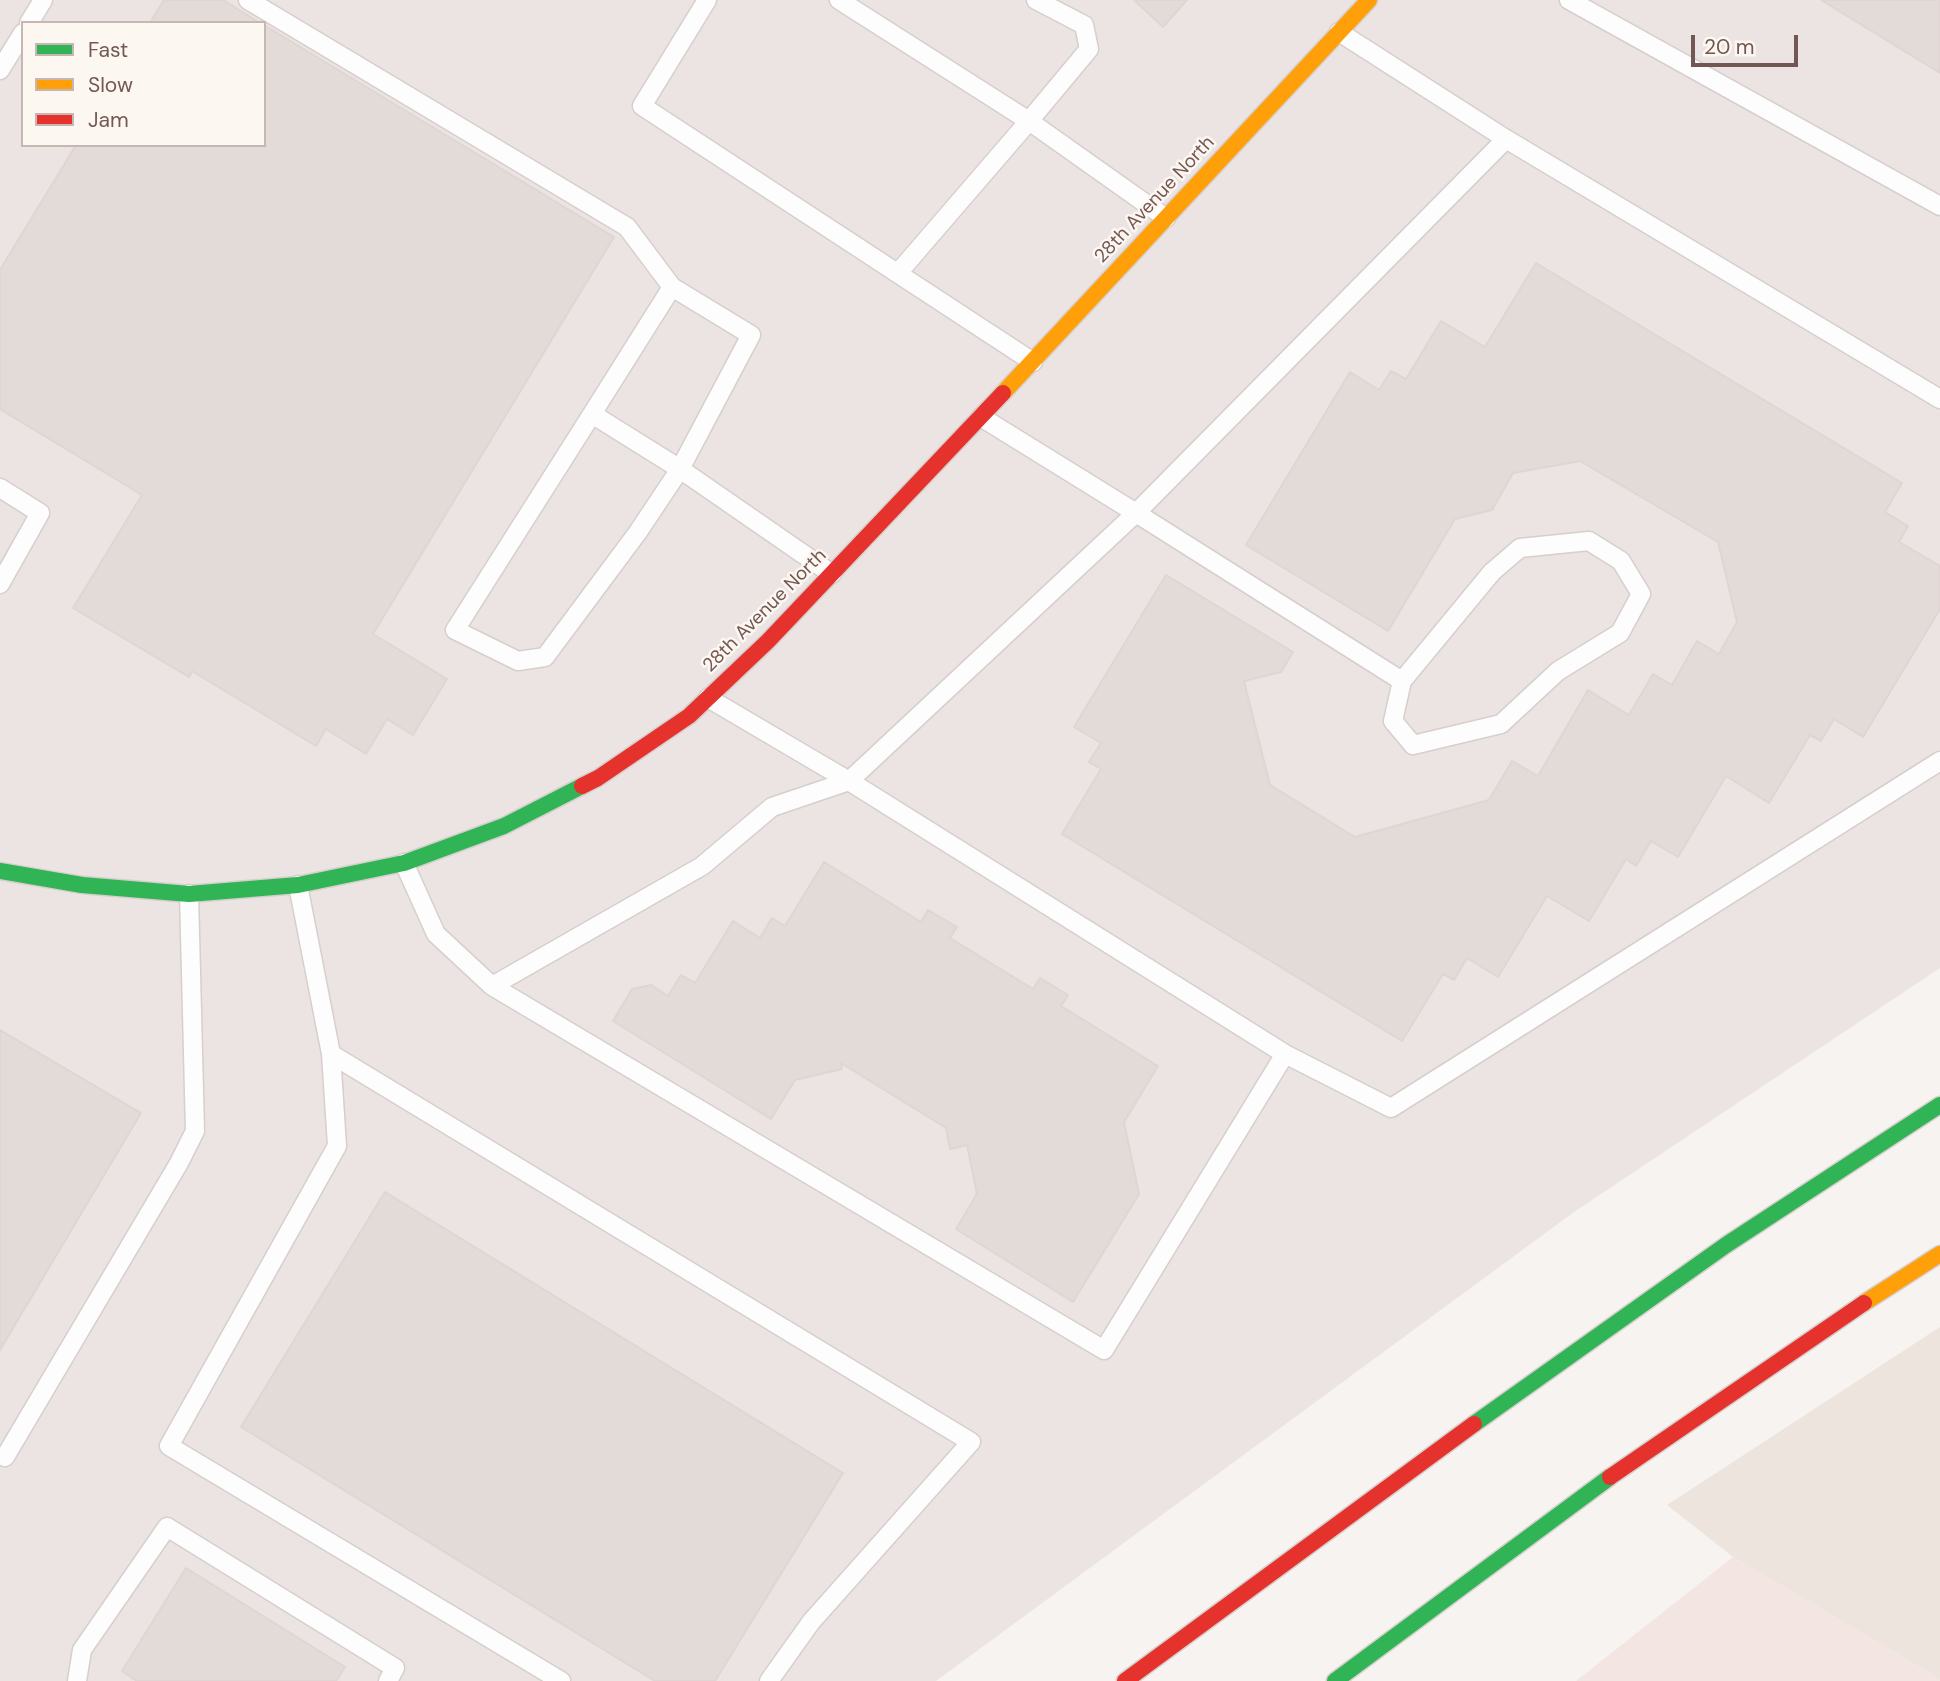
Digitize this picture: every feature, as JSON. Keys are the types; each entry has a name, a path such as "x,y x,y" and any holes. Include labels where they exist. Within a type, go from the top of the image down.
{"street":[{"name":"28th Avenue North","path":"0,871 82,886 189,894 298,885 404,863 504,826 598,778 689,716 768,641 1033,362 1369,0"},
{"path":"1125,1681 1447,1444 1726,1245 1940,1105"},
{"path":"1335,1681 1574,1502 1874,1296 1940,1254"}],"lane":[{"path":"30,21 43,0"},
{"path":"248,0 627,227 672,287 751,335 680,469 638,532 545,657 518,661 455,630 672,287"},
{"path":"707,0 642,106 1033,362"},
{"path":"839,0 1029,121 1166,218"},
{"path":"898,273 1089,49 1084,25 1036,0"},
{"path":"1569,0 1940,206"},
{"path":"1339,32 1506,139 1940,399"},
{"path":"0,70 21,36"},
{"path":"492,986 702,866 772,807 849,781 1136,513 1506,139"},
{"path":"592,414 680,469 832,574"},
{"path":"981,417 1402,681"},
{"path":"0,488 40,513 0,584"},
{"path":"1590,541 1621,561 1641,594 1620,633 1558,671 1501,724 1413,745 1393,721 1402,681 1492,572 1520,548 1590,541"},
{"path":"708,698 849,781 1285,1054 1391,1108 1940,761"},
{"path":"404,863 436,934 492,986 1104,1350 1285,1054"},
{"path":"298,885 331,1054 337,1146 169,1447 561,1681"},
{"path":"5,1457 179,1163 195,1131 189,894"},
{"path":"331,1054 971,1442 811,1622 769,1681"},
{"path":"77,1681 82,1650 167,1527 396,1668 388,1681"}],"shaded area":[{"path":"0,0 1940,0 1940,968 1574,1212 936,1681 0,1681"},
{"path":"1940,1327 1940,1679 1733,1557 1667,1505"},
{"path":"1733,1557 1940,1679 1940,1681 1576,1681"}],"building":[{"path":"164,0 223,0 257,21 151,21"},
{"path":"1134,0 1187,0 1163,27"},
{"path":"1821,0 1940,0 1940,73"},
{"path":"266,26 614,237 373,634 447,679 413,735 387,719 366,754 326,729 316,746 192,671 189,677 73,608 142,495 0,409 0,270 75,147 266,147"},
{"path":"1536,263 1902,483 1885,512 1908,526 1899,542 1940,566 1940,609 1863,737 1834,719 1821,741 1810,735 1769,803 1726,776 1678,857 1651,841 1636,866 1626,859 1589,921 1547,896 1498,977 1467,958 1454,980 1443,974 1402,1041 1062,834 1101,769 1089,762 1101,743 1074,727 1166,575 1293,652 1281,672 1244,681 1270,785 1355,837 1489,800 1512,761 1538,776 1588,690 1629,715 1653,674 1672,685 1697,641 1719,654 1737,622 1718,542 1580,461 1513,473 1492,510 1455,519 1388,631 1246,545 1350,372 1379,390 1391,371 1406,379 1441,321 1485,347"},
{"path":"824,862 921,922 928,910 957,927 950,938 1033,989 1040,978 1068,995 1061,1006 1158,1066 1124,1122 1139,1194 1073,1302 956,1229 977,1194 967,1145 950,1149 946,1128 841,1063 842,1069 795,1080 771,1119 613,1021 632,989 651,985 668,996 681,975 695,983 733,921 760,938 772,918 785,926"},
{"path":"0,1030 141,1113 0,1350"},
{"path":"385,1192 843,1473 715,1681 655,1681 241,1427"},
{"path":"186,1568 345,1667 336,1681 137,1681 122,1671"}],"traffic: fast":[{"path":"0,871 82,885 189,894 298,885 404,863 504,826 582,786"},
{"path":"1474,1424 1726,1245 1940,1105"},
{"path":"1335,1681 1610,1477"}],"traffic: slow":[{"path":"1003,393 1369,0"},
{"path":"1864,1303 1940,1254"}],"traffic: jam":[{"path":"582,786 689,716 768,641 1003,393"},
{"path":"1610,1477 1864,1303"},
{"path":"1125,1681 1474,1424"}]}
